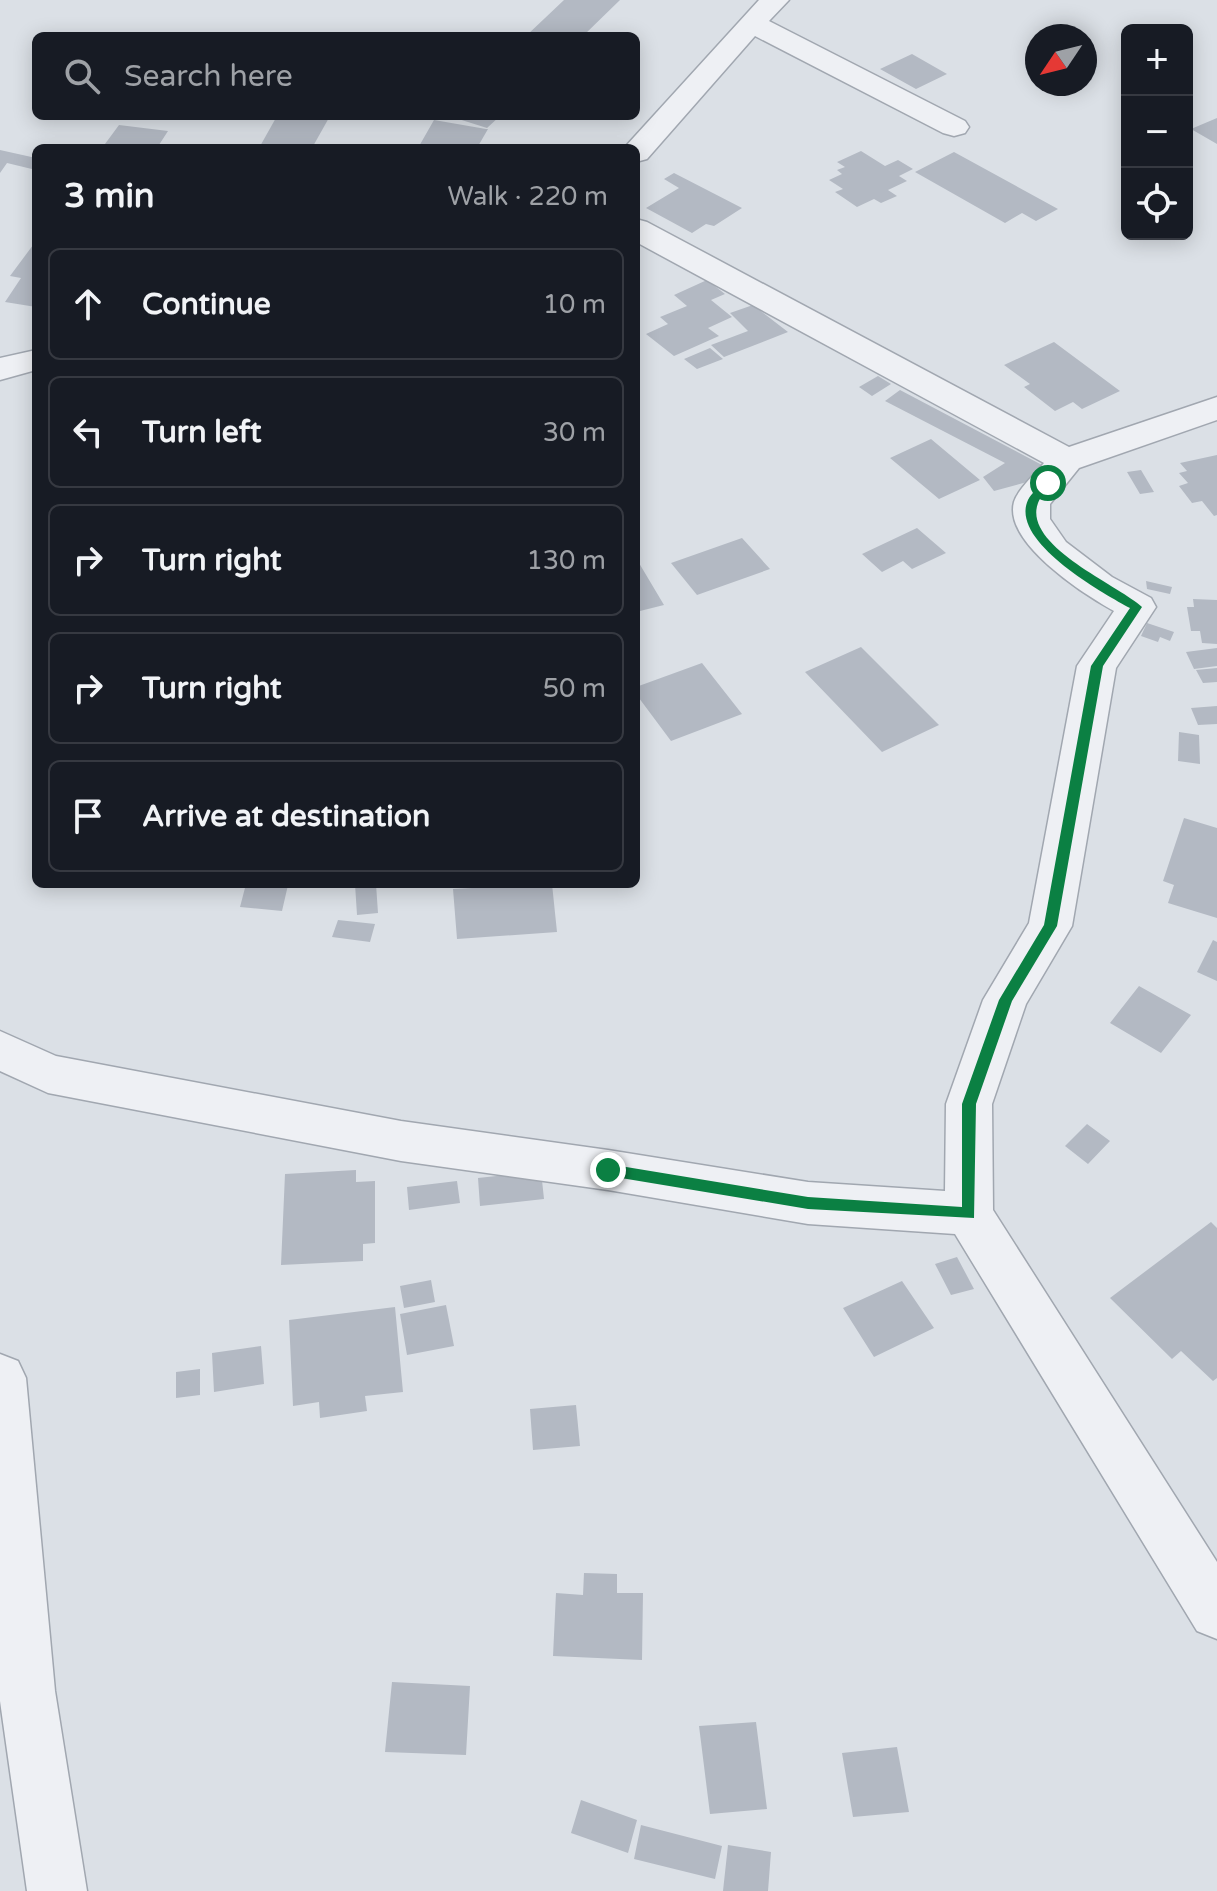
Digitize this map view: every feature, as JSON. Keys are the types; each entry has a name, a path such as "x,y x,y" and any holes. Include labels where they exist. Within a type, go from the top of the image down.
{"street":[{"path":"640,148 775,0"},
{"path":"751,23 954,127"},
{"path":"640,231 1066,460"},
{"path":"0,370 32,360"},
{"path":"1217,408 1066,460 1032,502 1032,520 1053,551 1099,586 1137,607 1097,666 1050,926 1005,1000 969,1104 969,1214 1217,1612"},
{"path":"0,1050 48,1074 401,1141 808,1203 969,1214"},
{"path":"0,1378 27,1691 57,1891"}],"building":[{"path":"564,0 620,0 587,32 530,32"},
{"path":"912,54 947,74 916,89 880,69"},
{"path":"1217,118 1217,144 1193,130"},
{"path":"275,120 328,120 314,144 261,144"},
{"path":"434,120 488,129 479,144 420,144"},
{"path":"462,120 496,120 487,128"},
{"path":"119,125 168,131 160,144 105,144"},
{"path":"0,150 32,157 32,169 7,163 0,173"},
{"path":"861,151 885,166 898,160 913,169 899,176 907,181 888,190 897,196 881,203 874,199 857,207 835,192 843,189 829,180 842,174 837,170 845,167 837,162"},
{"path":"954,152 1058,209 1036,221 1022,213 1005,223 915,172"},
{"path":"674,173 742,208 714,226 706,224 692,233 646,208 679,188 664,179"},
{"path":"32,246 32,306 5,302 21,278 10,276"},
{"path":"707,280 725,294 711,300 732,317 708,328 719,336 674,356 646,334 668,324 660,317 687,306 674,295"},
{"path":"753,305 788,332 724,357 711,345 748,331 730,313"},
{"path":"1054,342 1120,391 1082,409 1073,402 1055,411 1024,387 1030,384 1004,365"},
{"path":"710,348 723,359 697,369 684,359"},
{"path":"878,376 891,384 872,396 859,387"},
{"path":"900,390 1042,465 1027,482 994,491 983,477 1005,463 885,401"},
{"path":"931,439 980,480 939,499 890,458"},
{"path":"1217,455 1217,515 1214,516 1202,501 1192,503 1179,486 1188,483 1179,473 1187,471 1180,463"},
{"path":"1141,470 1154,492 1140,494 1127,472"},
{"path":"917,528 946,553 912,569 903,561 882,572 862,554"},
{"path":"742,538 770,569 697,595 671,563"},
{"path":"640,565 664,605 640,611"},
{"path":"1146,581 1172,587 1170,594 1147,589"},
{"path":"1193,599 1217,600 1217,644 1202,643 1200,631 1191,631 1187,607 1194,607"},
{"path":"1147,623 1174,632 1170,641 1160,637 1158,642 1141,636"},
{"path":"861,647 939,725 882,752 805,672"},
{"path":"1217,648 1217,666 1194,669 1186,652"},
{"path":"702,663 742,714 671,741 640,699 640,686"},
{"path":"1217,668 1217,682 1203,683 1196,670"},
{"path":"1217,706 1217,724 1198,725 1191,708"},
{"path":"1179,732 1199,735 1200,764 1178,761"},
{"path":"1184,818 1217,828 1217,918 1168,903 1174,885 1163,881"},
{"path":"245,888 287,888 282,911 240,907"},
{"path":"355,888 376,888 378,913 357,915"},
{"path":"552,888 557,932 457,939 453,889"},
{"path":"338,920 375,924 370,942 332,937"},
{"path":"1213,940 1217,942 1217,981 1197,972"},
{"path":"1139,986 1191,1015 1161,1053 1110,1023"},
{"path":"1087,1124 1110,1141 1088,1164 1065,1146"},
{"path":"356,1170 356,1182 375,1181 375,1243 363,1244 363,1261 281,1265 285,1174"},
{"path":"541,1171 544,1199 480,1206 478,1178"},
{"path":"457,1181 460,1203 409,1210 407,1187"},
{"path":"1211,1222 1217,1228 1217,1378 1213,1381 1181,1351 1172,1359 1110,1298"},
{"path":"957,1257 974,1289 951,1295 935,1264"},
{"path":"431,1280 435,1302 404,1308 400,1286"},
{"path":"902,1281 934,1328 874,1357 843,1308"},
{"path":"446,1305 454,1346 407,1355 400,1314"},
{"path":"395,1307 403,1392 365,1396 367,1411 320,1418 319,1402 293,1406 289,1320"},
{"path":"261,1346 264,1384 214,1392 212,1353"},
{"path":"200,1369 200,1395 176,1398 176,1372"},
{"path":"576,1405 580,1446 533,1450 530,1409"},
{"path":"584,1573 617,1574 617,1593 643,1593 642,1660 553,1656 556,1593 583,1595"},
{"path":"392,1682 470,1686 466,1755 385,1752"},
{"path":"756,1722 767,1809 710,1814 699,1726"},
{"path":"897,1747 909,1812 853,1817 842,1753"},
{"path":"581,1800 637,1820 628,1853 571,1833"},
{"path":"641,1825 722,1846 715,1879 634,1859"},
{"path":"728,1845 771,1852 768,1891 723,1891"}],"route":[{"path":"608,1170 808,1203 969,1214 969,1104 1005,1000 1050,926 1097,666 1137,607 1099,586 1053,551 1032,520 1032,502 1048,483"}]}
